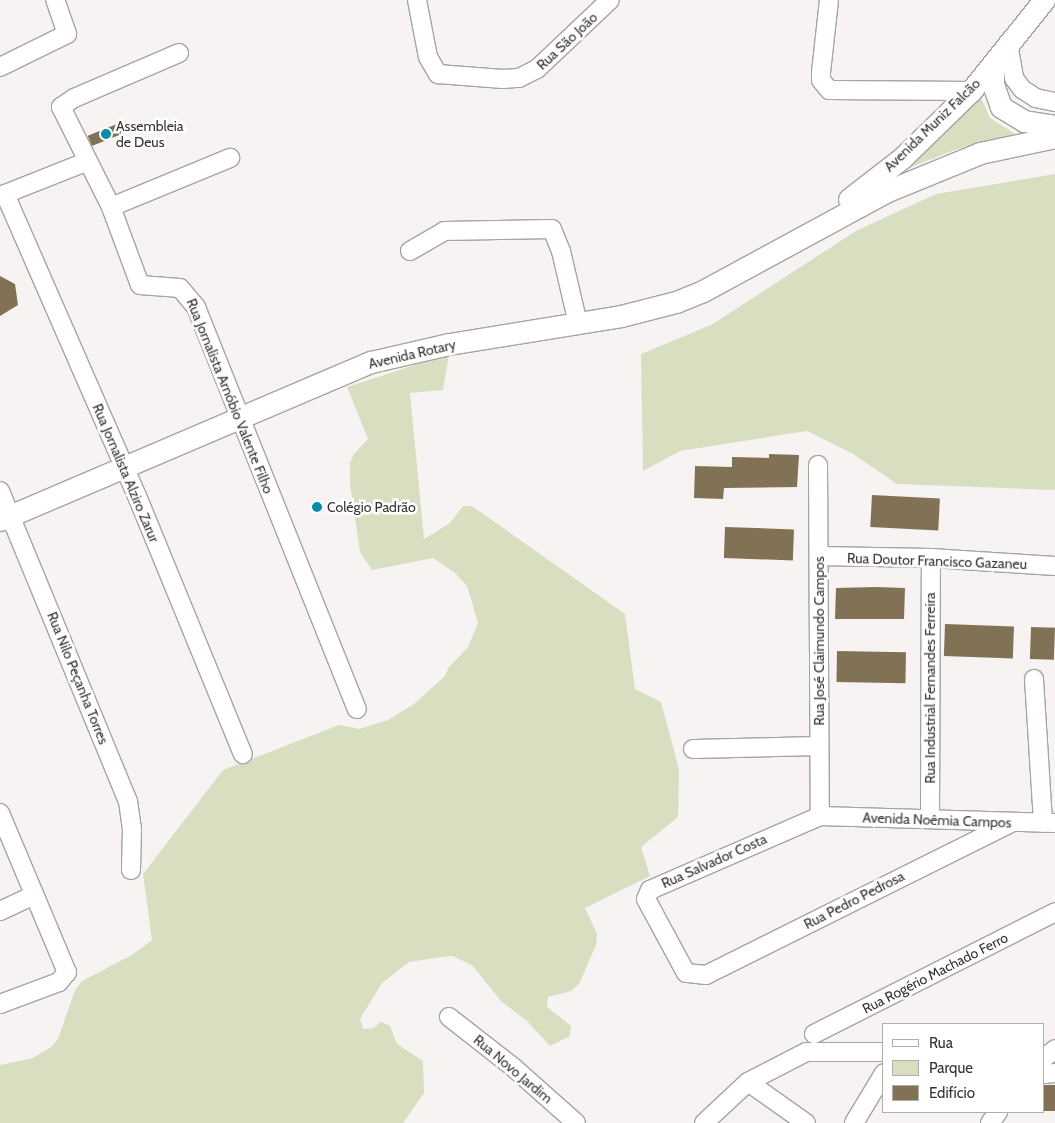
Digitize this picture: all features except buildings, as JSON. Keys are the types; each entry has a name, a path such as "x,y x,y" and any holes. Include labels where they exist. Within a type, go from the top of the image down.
{"main road":[{"name":"Avenida Muniz Falcão","path":"806,234 902,158 971,91 1044,0"},
{"path":"993,64 993,84 1001,106 1024,121 1055,126"},
{"path":"806,234 885,192 935,170 980,153 1055,137"},
{"name":"Avenida Rotary","path":"5,518 125,469 238,416 371,362 399,354 635,313 703,291 806,234"}],"street":[{"path":"0,67 67,34 55,0"},
{"name":"Rua São João","path":"417,0 422,36 432,68 438,74 512,78 530,74 610,0"},
{"path":"829,0 820,73 821,80 830,90 971,91"},
{"path":"1008,43 1014,78 1022,89 1036,98 1055,102"},
{"name":"Rua Jornalista Arnóbio Valente Filho","path":"179,53 74,98 61,107 86,162 111,207 140,285 180,288 191,298 357,709"},
{"path":"111,207 230,158"},
{"path":"3,195 86,162"},
{"name":"Rua Jornalista Alziro Zarur","path":"3,195 125,469 243,754"},
{"path":"410,251 444,231 552,229 561,251 578,324"},
{"name":"Rua José Claimundo Campos","path":"818,465 820,816"},
{"name":"Rua Nilo Peçanha Torres","path":"0,491 5,518 128,801 132,828 131,870"},
{"name":"Rua Doutor Francisco Gazaneu","path":"819,556 931,558 1055,566"},
{"name":"Rua Industrial Fernandes Ferreira","path":"930,819 931,558"},
{"path":"1034,679 1049,823"},
{"path":"693,749 819,746"},
{"path":"0,813 67,968 66,975 59,982 0,1004"},
{"name":"Avenida Noêmia Campos","path":"820,816 1049,823"},
{"name":"Rua Salvador Costa","path":"695,976 686,973 646,899 648,892 820,816"},
{"path":"958,820 968,842"},
{"name":"Rua Pedro Pedrosa","path":"695,976 706,975 968,842 1013,822"},
{"path":"0,911 35,895"},
{"name":"Rua Rogério Machado Ferro","path":"814,1034 1055,912"},
{"name":"Rua Novo Jardim","path":"449,1017 513,1067 576,1123"},
{"path":"1045,1057 1055,1049"},
{"path":"704,1123 748,1082 806,1052 882,1052"},
{"path":"854,1123 882,1076"},
{"path":"748,1082 806,1123"}],"green space":[{"path":"978,91 990,118 1015,134 957,149 896,173"},
{"path":"1055,174 1055,490 897,484 853,454 807,431 680,451 643,471 641,354 711,325 856,231 936,194"},
{"path":"449,354 443,390 410,393 424,539 450,523 463,506 472,506 625,614 635,689 661,702 679,769 678,817 641,847 650,876 585,908 597,934 596,945 579,984 571,991 548,997 547,1007 571,1026 570,1036 550,1046 527,1021 501,1001 472,965 452,956 409,962 382,983 360,1019 363,1029 373,1028 381,1022 390,1026 397,1044 423,1061 424,1093 403,1123 0,1123 0,1065 33,1058 51,1047 58,1039 75,990 82,981 132,955 152,940 143,874 223,770 339,725 359,729 388,720 414,704 445,676 449,667 468,647 478,623 467,586 455,573 433,558 372,570 360,552 350,484 350,463 354,454 368,439 347,387"}],"place":[{"name":"Assembleia de Deus","path":"106,134"},
{"name":"Colégio Padrão","path":"317,507"}]}
